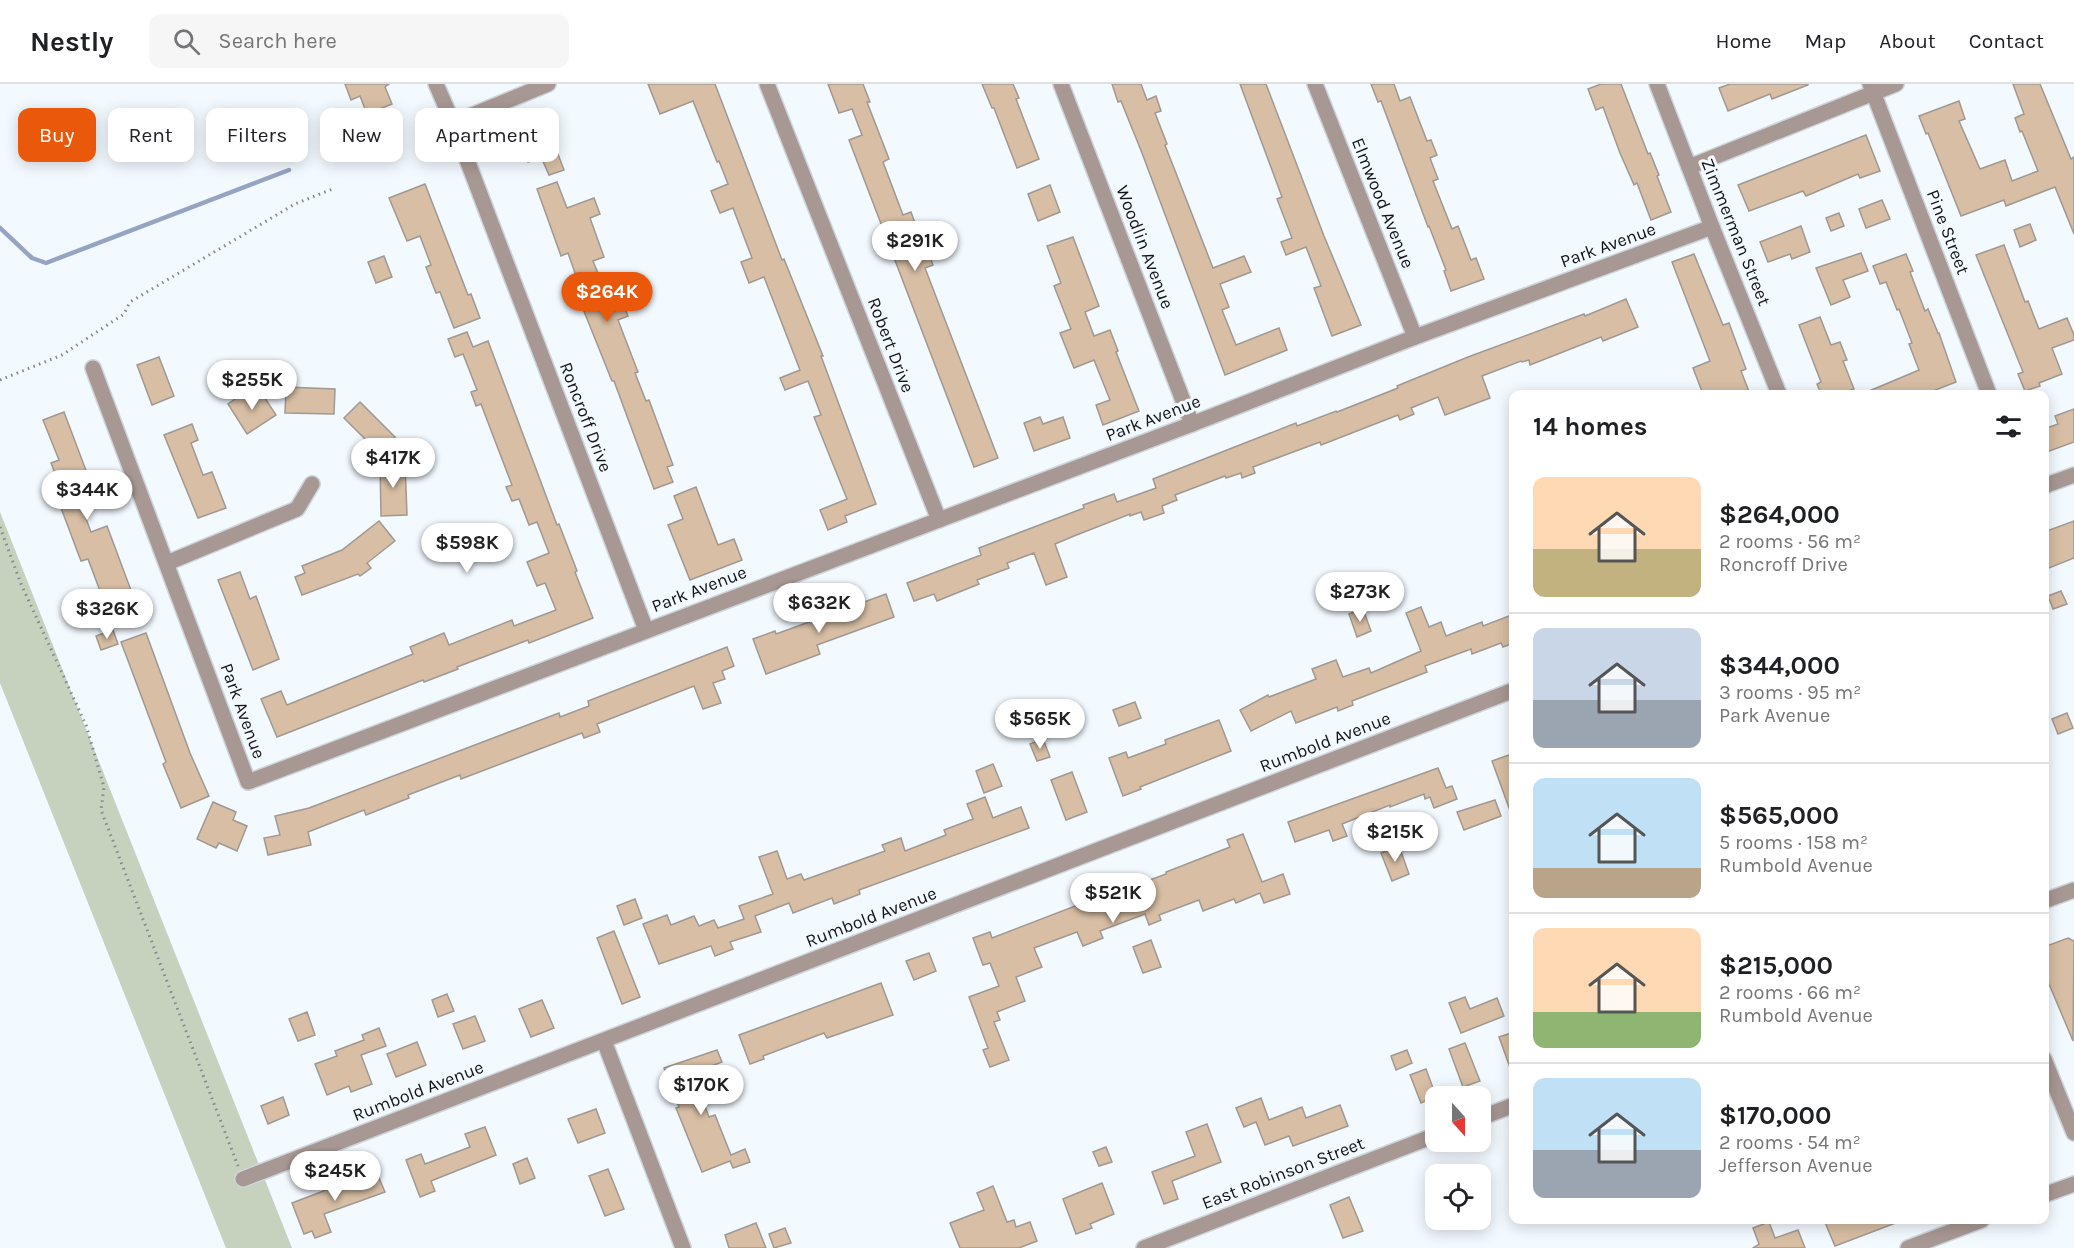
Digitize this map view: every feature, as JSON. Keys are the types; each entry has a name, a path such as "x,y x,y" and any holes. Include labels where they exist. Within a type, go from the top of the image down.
{"street":[{"name":"Roncroff Drive","path":"436,84 446,108"},
{"path":"490,108 548,84"},
{"name":"Robert Drive","path":"767,84 939,520"},
{"name":"Woodlin Avenue","path":"1061,84 1192,424"},
{"name":"Elmwood Avenue","path":"1315,84 1415,337"},
{"name":"Zimmerman Street","path":"1657,84 1777,390"},
{"path":"1689,167 1872,88 1896,84"},
{"name":"Pine Street","path":"1872,88 1987,390"},
{"name":"Roncroff Drive","path":"468,162 646,630"},
{"name":"Park Avenue","path":"93,368 168,563 248,782 1192,424 1415,337 1712,227"},
{"path":"2049,484 2074,476"},
{"path":"168,563 297,509 312,484"},
{"name":"Rumbold Avenue","path":"243,1179 1509,692"},
{"path":"2049,899 2074,890"},
{"path":"604,1041 683,1248"},
{"path":"2049,1071 2074,1132"},
{"path":"1491,1114 1509,1107"},
{"name":"East Robinson Street","path":"1144,1248 1165,1244 1425,1139"},
{"path":"2049,1193 2074,1184"},
{"path":"1908,1248 1971,1224"}],"path":[{"path":"0,380 62,355 124,314 130,302 295,204 335,188"},
{"path":"0,526 21,584 86,725 104,787 101,810 243,1179"}],"green space":[{"path":"0,512 292,1248 226,1248 0,683"}],"building":[{"path":"345,84 389,84 385,87 392,104 382,108 365,108 360,96 351,100"},
{"path":"648,84 715,84 782,260 784,259 823,356 821,356 876,504 845,516 847,522 828,530 820,510 847,499 814,417 821,415 808,381 785,390 780,378 800,370 764,277 749,283 741,262 752,258 733,208 720,213 711,191 728,184 693,101 660,114"},
{"path":"828,84 863,84 870,102 867,102 889,159 883,162 903,215 911,212 933,265 925,268 998,458 974,467 849,140 862,135 852,109 839,113"},
{"path":"982,84 1013,84 1019,98 1016,99 1039,159 1017,168 994,108"},
{"path":"1112,84 1141,84 1147,100 1156,96 1161,111 1155,113 1167,144 1165,145 1213,268 1244,256 1251,272 1220,284 1229,307 1222,310 1236,345 1279,328 1287,350 1225,375 1142,153"},
{"path":"1240,84 1266,84 1361,325 1332,336 1314,288 1321,286 1306,247 1286,255 1281,242 1292,238 1277,199 1282,197"},
{"path":"1371,84 1394,84 1400,101 1410,97 1427,141 1431,140 1437,155 1430,158 1438,179 1433,181 1452,229 1458,226 1471,260 1476,258 1484,279 1451,291 1444,271 1446,270 1381,101 1378,102"},
{"path":"1601,84 1621,84 1648,154 1650,153 1659,175 1657,176 1671,212 1651,220 1637,183 1634,185 1620,153 1603,107 1596,110 1588,89"},
{"path":"1730,84 1808,85 1772,99 1770,94 1728,111 1719,88"},
{"path":"2013,84 2040,84 2071,159 2074,157 2074,234 2055,187 2006,206 2004,200 1961,216 1928,133 1926,134 1919,116 1959,101 1965,119 1959,121 1980,169 2005,160 2012,181 2038,171 2015,118 2024,114"},
{"path":"1866,135 1880,171 1860,178 1858,174 1806,196 1803,191 1749,211 1738,185"},
{"path":"559,157 564,170 549,175 543,162 559,162"},
{"path":"557,182 567,208 594,198 600,214 590,218 604,257 593,261 607,295 618,291 628,316 618,320 638,372 635,373 646,401 649,400 673,465 667,467 673,482 654,489 614,381 612,381 575,289 580,287 568,253 561,256 537,189"},
{"path":"425,184 468,295 471,294 480,318 454,328 440,292 436,293 426,267 431,265 420,236 407,241 389,198"},
{"path":"1050,185 1060,212 1038,221 1028,194"},
{"path":"1882,200 1890,219 1866,228 1859,209"},
{"path":"1839,213 1844,226 1831,231 1826,218"},
{"path":"2030,224 2036,240 2020,247 2014,230"},
{"path":"1801,226 1810,252 1792,259 1790,254 1768,262 1760,242"},
{"path":"1073,237 1099,306 1085,312 1094,336 1110,330 1139,411 1103,425 1096,405 1110,400 1094,360 1074,368 1060,333 1071,329 1054,286 1061,283 1047,246"},
{"path":"2004,245 2025,302 2028,301 2039,329 2067,318 2074,340 2052,348 2062,374 2039,383 2040,386 2025,390 2018,374 2023,372 1976,255"},
{"path":"1861,253 1868,271 1843,280 1850,297 1831,305 1816,268"},
{"path":"1694,254 1723,325 1729,323 1746,369 1741,371 1748,390 1701,390 1693,368 1710,361 1672,262"},
{"path":"1906,254 1913,271 1910,272 1925,311 1928,309 1939,333 1956,382 1935,390 1872,390 1919,370 1899,309 1897,310 1886,282 1880,284 1873,266"},
{"path":"384,256 392,277 376,283 368,262"},
{"path":"1626,299 1638,327 1603,341 1601,337 1530,365 1529,360 1521,361 1482,376 1490,398 1445,415 1438,397 1411,408 1414,414 1400,420 1398,415 1321,445 1320,442 1253,467 1255,473 1242,478 1241,473 1226,478 1225,476 1175,495 1177,500 1162,506 1164,513 1144,520 1141,512 1130,516 1130,514 1055,544 1067,577 1046,585 1034,553 1007,563 1009,568 977,580 979,584 937,601 934,594 914,601 907,583 981,555 979,548 1084,508 1083,505 1114,494 1117,502 1156,488 1153,479 1296,423 1297,426 1337,412 1468,357 1584,314 1585,316"},
{"path":"1820,317 1831,345 1840,342 1847,360 1843,361 1854,389 1819,390 1817,384 1821,382 1799,325"},
{"path":"467,332 473,347 488,341 593,618 529,643 528,640 457,667 458,669 424,682 423,680 277,737 261,699 281,691 287,705 413,654 410,647 444,633 449,645 512,620 514,626 556,610 545,583 537,586 527,562 549,553 537,522 529,525 519,499 512,501 506,487 512,485 481,404 476,406 471,392 477,390 463,354 455,357 448,339"},
{"path":"159,357 174,396 152,405 137,365"},
{"path":"286,387 335,389 334,414 285,413"},
{"path":"247,391 253,401 263,395 276,415 247,434 228,404"},
{"path":"360,402 395,437 379,453 344,418"},
{"path":"2074,409 2074,442 2049,451 2049,427 2058,424 2055,416"},
{"path":"64,412 90,481 85,483 91,501 81,505 91,532 107,526 138,609 111,620 88,559 81,561 58,500 55,501 49,487 59,484 51,463 59,460 43,420"},
{"path":"1040,417 1043,424 1063,417 1070,438 1034,451 1024,423"},
{"path":"192,424 198,440 191,443 203,475 212,472 226,508 198,518 164,435"},
{"path":"405,462 407,515 381,516 380,463"},
{"path":"696,487 718,545 734,539 742,560 690,580 668,525 683,519 674,496"},
{"path":"379,521 395,541 367,563 371,568 360,576 358,574 302,595 295,577 305,573 302,566 342,550"},
{"path":"2074,521 2074,558 2049,568 2049,530"},
{"path":"240,572 250,599 256,596 279,659 253,670 218,580"},
{"path":"2061,591 2067,604 2053,609 2049,596"},
{"path":"886,594 894,617 817,645 820,654 766,674 753,639 775,631 776,634"},
{"path":"1421,607 1429,627 1441,622 1446,636 1482,622 1483,626 1509,616 1509,645 1503,647 1501,643 1472,654 1471,649 1425,666 1427,672 1352,701 1353,705 1338,711 1337,707 1296,723 1291,711 1251,731 1240,710 1268,695 1269,697 1316,679 1312,669 1336,660 1343,677 1369,668 1371,673 1421,651 1406,613"},
{"path":"1363,609 1371,631 1357,637 1349,614"},
{"path":"113,630 118,644 101,650 96,636"},
{"path":"146,633 190,753 209,796 181,808 163,764 166,762 121,642"},
{"path":"727,647 734,666 722,671 725,679 713,683 721,703 703,709 694,686 597,724 600,732 584,738 582,733 461,779 460,775 408,795 409,798 366,815 364,810 308,832 311,845 268,855 264,838 280,835 275,816 309,808 559,713 560,717 589,706 588,701"},
{"path":"1135,702 1141,718 1119,726 1113,710"},
{"path":"2067,713 2073,728 2058,734 2052,719"},
{"path":"1219,720 1231,751 1123,796 1109,758 1126,752 1128,758 1166,744 1165,740"},
{"path":"1043,739 1050,757 1037,761 1030,744"},
{"path":"1509,755 1509,808 1492,761"},
{"path":"993,764 1002,786 984,793 976,771"},
{"path":"1438,768 1446,788 1452,786 1457,799 1434,808 1430,797 1425,799 1424,794 1342,824 1347,836 1333,841 1329,830 1295,842 1288,822"},
{"path":"1072,772 1087,812 1066,820 1051,780"},
{"path":"985,797 993,818 1021,807 1029,828 859,890 860,894 834,904 832,898 793,913 789,903 755,916 761,932 730,942 733,949 715,956 711,946 659,964 643,924 667,915 671,925 694,916 699,926 714,920 718,928 744,919 739,906 773,894 759,857 777,851 787,879 801,874 804,880 885,851 882,845 901,838 905,851 946,835 944,830 973,819 967,804"},
{"path":"1495,800 1501,816 1464,830 1457,812"},
{"path":"213,802 236,812 233,820 247,826 237,851 219,843 216,848 197,839"},
{"path":"1243,834 1262,882 1283,874 1290,894 1264,903 1260,893 1236,903 1234,899 1203,911 1199,900 1159,915 1161,920 1149,925 1145,914 1100,931 1103,938 1083,946 1077,932 1034,948 1042,967 1016,977 1025,1001 997,1012 1000,1020 994,1022 1009,1060 990,1067 983,1050 988,1048 969,997 999,986 990,963 983,965 973,938 990,932 992,938 1122,888 1123,890 1166,874 1166,872 1230,847 1227,840"},
{"path":"1399,846 1409,874 1392,881 1381,853"},
{"path":"635,899 642,918 624,925 617,906"},
{"path":"614,931 640,997 622,1004 597,938"},
{"path":"2068,938 2074,941 2073,1041 2049,984 2049,945"},
{"path":"1151,940 1161,967 1143,973 1133,947"},
{"path":"929,953 936,971 914,980 906,961"},
{"path":"881,983 893,1015 827,1038 824,1033 763,1056 764,1059 750,1064 739,1035"},
{"path":"447,994 454,1011 438,1017 432,1000"},
{"path":"1465,997 1470,1009 1497,998 1504,1016 1461,1033 1449,1003"},
{"path":"542,1000 554,1028 531,1037 519,1009"},
{"path":"307,1012 315,1035 298,1041 289,1019"},
{"path":"475,1016 485,1041 463,1049 453,1024"},
{"path":"379,1028 386,1046 361,1055 372,1084 351,1092 349,1086 327,1095 315,1064 337,1056 335,1051 364,1040 362,1035"},
{"path":"1509,1034 1509,1065 1499,1037"},
{"path":"417,1042 426,1065 396,1077 387,1054"},
{"path":"1465,1043 1480,1081 1463,1086 1449,1049"},
{"path":"717,1050 722,1062 687,1075 697,1100 702,1098 709,1117 715,1115 731,1155 745,1149 750,1162 733,1168 730,1161 702,1172 676,1108 679,1107 664,1068"},
{"path":"1407,1050 1412,1063 1396,1070 1391,1056"},
{"path":"1426,1069 1432,1086 1425,1086 1425,1101 1421,1103 1410,1075"},
{"path":"283,1097 289,1115 268,1124 261,1106"},
{"path":"1261,1098 1269,1120 1302,1107 1306,1118 1340,1105 1348,1126 1293,1146 1289,1136 1265,1145 1256,1122 1244,1127 1236,1108"},
{"path":"596,1109 605,1133 578,1143 568,1119"},
{"path":"1207,1124 1221,1162 1172,1181 1178,1199 1164,1204 1152,1172 1195,1156 1186,1132"},
{"path":"485,1127 496,1155 431,1181 435,1191 420,1197 406,1160 421,1154 425,1164 470,1147 465,1134"},
{"path":"1106,1147 1112,1162 1099,1166 1093,1152"},
{"path":"527,1158 535,1178 520,1184 513,1164"},
{"path":"608,1169 624,1209 605,1216 589,1176"},
{"path":"376,1171 385,1192 324,1214 331,1232 315,1238 312,1231 304,1234 292,1203"},
{"path":"1102,1183 1114,1214 1090,1224 1092,1228 1076,1234 1063,1199"},
{"path":"993,1186 1007,1222 1014,1220 1016,1227 1030,1222 1037,1241 1019,1248 960,1248 950,1223 984,1210 977,1193"},
{"path":"1349,1197 1363,1231 1343,1238 1330,1205"},
{"path":"756,1223 766,1248 729,1248 725,1235"},
{"path":"1770,1224 1775,1238 1798,1230 1805,1248 1753,1248 1759,1244 1753,1228"},
{"path":"1826,1224 1893,1224 1835,1246"},
{"path":"785,1228 791,1243 774,1248 769,1234"}],"waterway":[{"path":"0,228 32,258 46,263 289,170"}]}
